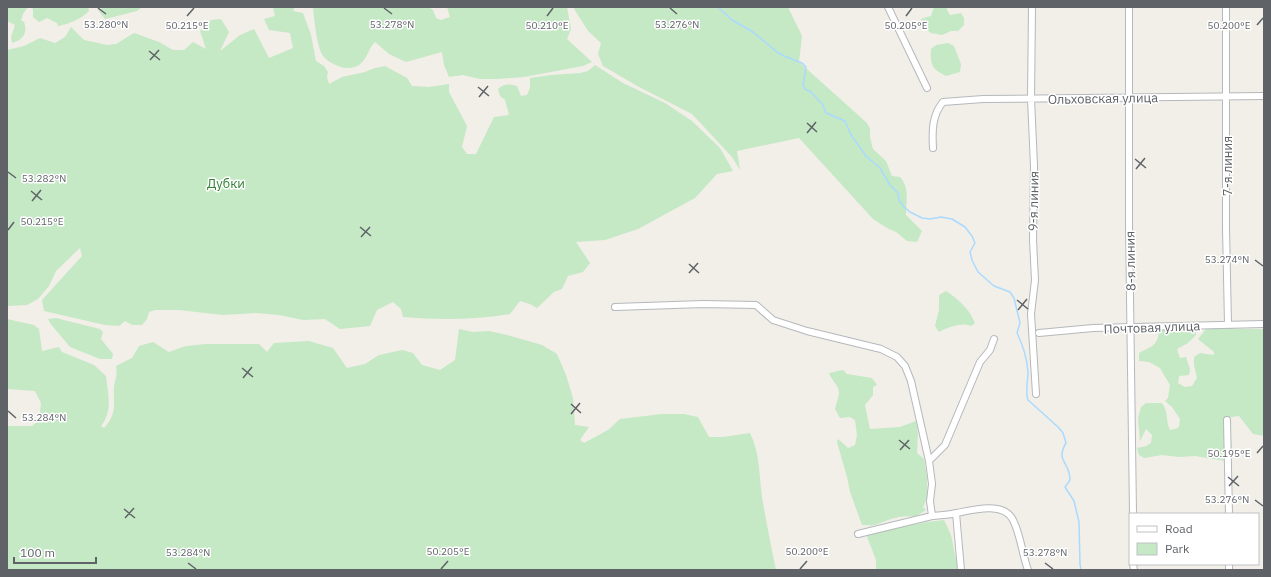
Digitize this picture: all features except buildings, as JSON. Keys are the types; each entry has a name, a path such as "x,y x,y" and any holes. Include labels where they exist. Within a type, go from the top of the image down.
{"street":[{"path":"888,7 927,88"},
{"name":"9-я линия","path":"1032,7 1034,166 1033,240 1035,280 1031,314 1036,394"},
{"name":"8-я линия","path":"1129,7 1129,224 1133,513"},
{"name":"7-я линия","path":"1226,7 1226,228 1228,324"},
{"name":"Ольховская улица","path":"933,148 933,120 943,102 983,99 1264,96"},
{"path":"615,307 703,304 756,305 773,320 807,331 881,349 897,357 905,366 911,381 929,461 932,484 930,501 932,516"},
{"name":"Почтовая улица","path":"1040,333 1092,328 1264,324"},
{"path":"929,461 946,445 980,362 990,350 994,339"},
{"path":"1227,420 1229,513"},
{"path":"858,534 932,516 983,508 1004,511 1012,518 1017,528 1023,557 1028,570"},
{"path":"956,513 961,570"}],"green space":[{"path":"7,7 28,7 21,20 24,22 25,26 24,36 12,43 11,37 15,25 7,21"},
{"path":"30,7 88,7 89,11 75,21 58,26 57,23 47,18 39,22 33,17 33,9"},
{"path":"105,7 142,7 137,11 105,19 98,10"},
{"name":"Дубки","path":"273,7 295,7 293,11 303,13 311,35 316,61 324,66 328,72 327,77 329,84 342,77 385,66 407,78 412,86 429,87 449,84 449,92 467,126 462,147 467,154 476,154 494,117 509,115 505,100 500,96 498,89 500,87 507,84 517,86 521,96 527,95 530,88 530,78 580,73 588,71 595,65 623,83 665,103 692,121 720,148 733,171 717,174 695,198 638,229 605,240 576,242 590,263 583,272 568,276 562,289 554,292 537,308 520,301 510,314 456,319 403,317 401,309 393,302 377,310 370,326 340,329 325,319 303,320 279,315 256,313 223,315 179,310 155,310 149,312 147,319 142,325 132,325 125,321 119,326 105,325 44,311 42,300 82,256 80,248 56,271 49,286 38,299 27,305 7,306 7,50 24,46 40,38 55,43 65,37 71,27 84,40 107,45 116,44 134,33 159,42 173,50 184,50 193,42 206,49 200,31 211,20 221,19 229,32 220,51 240,35 254,29 269,58 293,48 290,33 269,30 264,19 275,16"},
{"path":"313,7 428,7 433,10 436,18 441,20 450,17 447,7 567,7 571,29 567,39 592,62 583,66 524,77 480,79 463,75 449,77 444,65 442,52 406,62 389,54 375,42 359,65 343,68 329,61 321,52 316,33"},
{"path":"573,7 788,7 802,36 799,62 867,123 870,129 873,149 886,161 892,176 900,177 903,181 907,195 906,215 922,231 917,242 907,241 896,232 873,219 799,138 737,151 740,170 732,157 692,114 639,87 603,66 598,54 601,43 588,31"},
{"path":"934,7 947,7 950,15 961,13 964,18 964,25 958,31 951,31 942,35 931,33 924,28 921,19 931,16"},
{"path":"948,43 954,46 961,64 960,72 946,76 933,66 931,49 936,45"},
{"path":"946,291 963,304 975,323 971,326 963,325 947,328 939,332 935,326 939,310 939,295"},
{"path":"56,318 100,329 103,332 101,339 113,354 112,359 100,359 70,347 48,319"},
{"path":"7,319 34,325 39,329 42,351 59,347 62,352 94,365 106,376 109,402 105,420 101,426 104,428 112,416 114,405 114,387 117,374 116,366 132,358 139,346 153,342 169,352 186,346 206,344 259,344 267,352 274,343 309,341 333,348 347,368 365,364 379,355 402,350 413,353 422,365 440,370 455,360 459,329 473,332 489,331 542,345 557,354 566,375 573,398 575,425 589,427 580,440 584,443 608,430 620,419 662,414 684,414 698,417 709,437 723,437 750,433 756,448 762,497 776,570 7,570 7,426 32,426 39,420 41,403 35,391 7,389"},
{"path":"1196,327 1196,335 1188,343 1177,349 1180,358 1186,357 1190,369 1189,375 1179,376 1178,383 1185,387 1192,386 1197,378 1194,357 1200,353 1214,355 1214,352 1198,339 1206,329 1264,329 1264,436 1253,434 1239,416 1231,417 1226,425 1231,438 1232,454 1226,461 1195,456 1179,457 1162,455 1144,458 1139,455 1137,448 1151,443 1152,435 1146,429 1140,441 1138,418 1141,407 1146,403 1162,403 1166,410 1170,430 1179,427 1180,419 1172,407 1165,401 1168,398 1170,385 1160,368 1149,362 1139,361 1139,353 1155,343 1159,332 1165,328"},
{"path":"843,370 847,374 872,378 877,385 873,387 873,395 865,405 870,429 900,427 916,421 918,434 917,453 924,459 927,477 927,498 923,507 926,510 915,517 905,516 890,519 874,525 862,525 850,492 837,442 838,439 848,448 855,445 857,435 855,420 850,417 840,418 835,409 839,390 829,373"},
{"path":"944,520 951,535 958,570 876,570 876,560 866,534"}],"waterway":[{"path":"718,7 732,20 753,32 777,52 802,63 806,67 803,85 805,89 811,92 823,105 826,113 845,121 851,135 866,156 880,168 890,185 898,193 899,200 903,206 910,212 922,218 930,219 941,217 952,219 965,227 975,243 970,252 978,272 994,286 1010,292 1014,298 1020,323 1017,333 1024,352 1028,372 1028,400 1058,427 1063,433 1066,443 1063,449 1062,458 1068,469 1070,480 1065,487 1074,501 1079,522 1081,570"}]}
